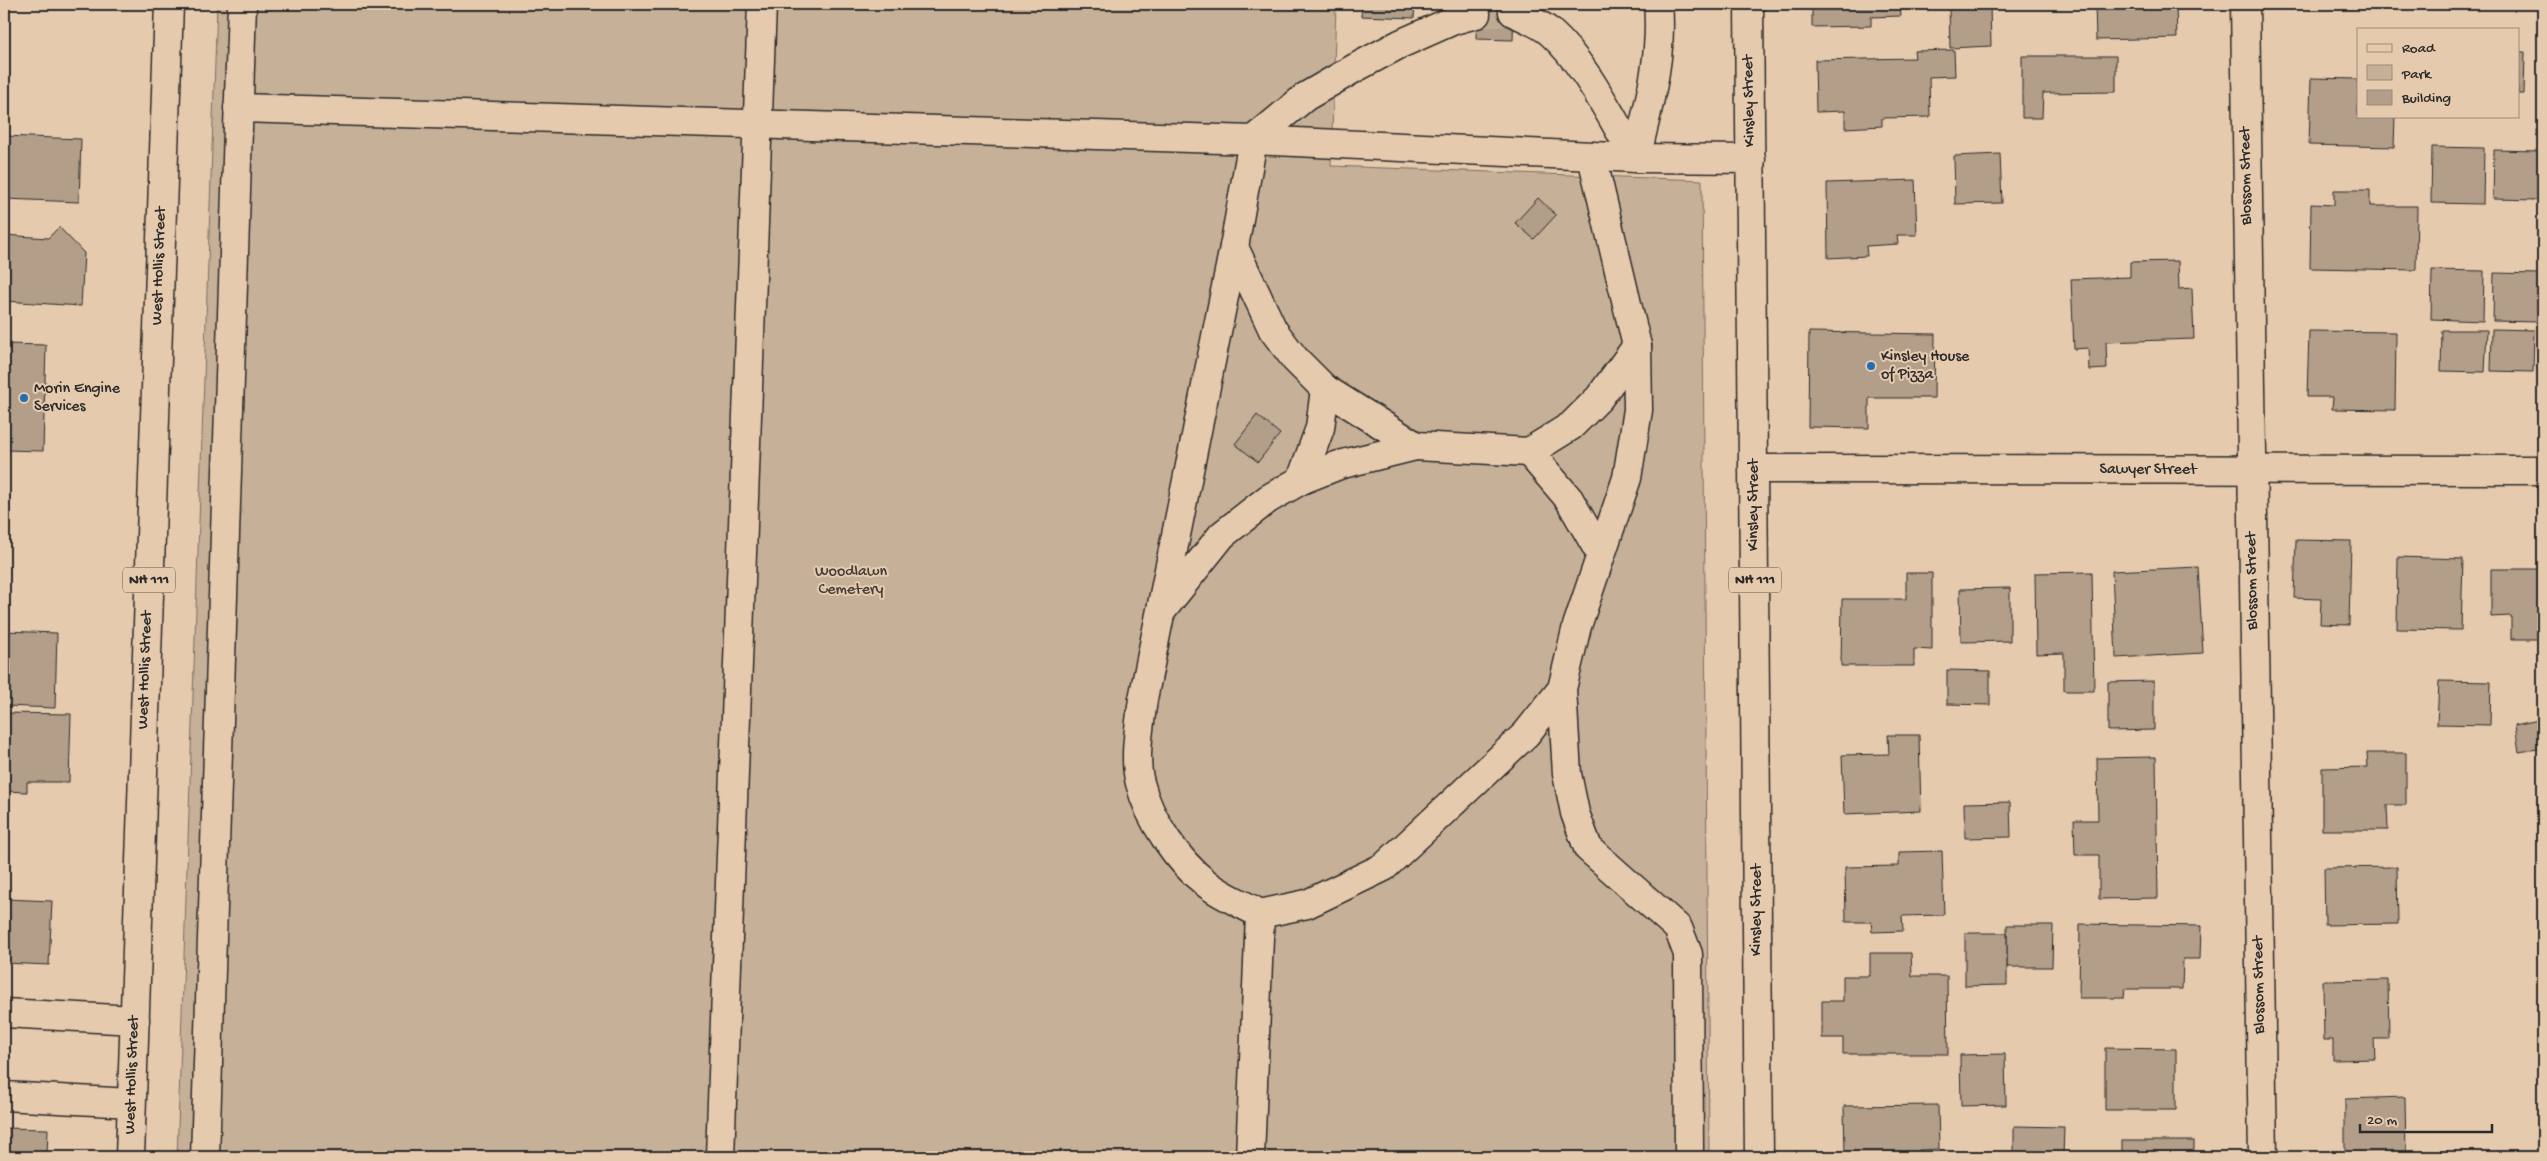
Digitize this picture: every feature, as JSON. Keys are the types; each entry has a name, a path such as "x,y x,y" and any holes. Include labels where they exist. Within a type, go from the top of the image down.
{"main road":[{"name":"West Hollis Street","path":"130,1157 169,4"},
{"path":"205,1157 242,4"},
{"path":"720,1157 762,4"},
{"path":"1636,158 1654,82 1660,30 1658,4"},
{"name":"Kinsley Street","path":"1749,4 1759,1157"},
{"name":"Blossom Street","path":"2245,4 2263,1157"},
{"path":"1513,12 1549,32 1574,57 1636,158"},
{"path":"1476,14 1454,20 1400,44 1355,68 1305,97 1253,140 1234,247 1160,612 1140,726 1138,743 1139,782 1165,838 1183,861 1207,884 1260,914 1307,904 1384,867 1526,734 1562,690"},
{"path":"238,108 1253,140 1592,157 1751,159"},
{"path":"1592,157 1637,346 1638,410 1627,478 1600,553 1577,626 1562,690 1567,774 1576,813 1588,848 1678,928 1688,954 1689,1157"},
{"path":"1234,247 1272,330 1295,359 1325,389 1416,446"},
{"path":"1160,612 1222,535 1268,499 1301,480 1339,464 1416,446 1529,452 1571,426 1599,398 1637,346"},
{"path":"1301,480 1320,428 1325,389"},
{"path":"1529,452 1569,499 1600,553"},
{"name":"Sawyer Street","path":"1754,470 2543,470"},
{"path":"1250,1157 1260,914"},
{"path":"4,1013 134,1020"},
{"path":"4,1096 132,1103"}],"green space":[{"name":"Woodlawn Cemetery","path":"217,4 1336,4 1331,166 1702,180 1709,1157 177,1157"}],"building":[{"path":"1362,4 1415,4 1414,18 1361,16"},
{"path":"1477,4 1514,4 1513,40 1476,39"},
{"path":"1812,4 1900,4 1901,16 1871,17 1871,26 1812,27"},
{"path":"2095,4 2176,4 2177,38 2096,40"},
{"path":"1990,5 1991,46 1950,48 1949,6"},
{"path":"1954,50 1955,76 1929,77 1930,117 1882,118 1882,126 1845,128 1845,111 1816,112 1815,60 1915,58 1914,51"},
{"path":"2520,52 2525,52 2524,94 2520,94"},
{"path":"2022,56 2116,56 2116,92 2043,93 2042,118 2022,118"},
{"path":"2311,78 2357,79 2357,118 2395,118 2394,147 2309,145"},
{"path":"4,136 81,139 79,202 4,199"},
{"path":"2432,147 2484,148 2483,204 2431,203"},
{"path":"2494,150 2539,151 2538,200 2493,199"},
{"path":"2000,154 2002,203 1955,204 1954,156"},
{"path":"1915,180 1917,235 1897,235 1898,244 1866,246 1867,256 1828,258 1827,183"},
{"path":"2334,190 2370,190 2370,206 2417,206 2416,270 2310,268 2311,204 2334,205"},
{"path":"1538,198 1556,215 1534,239 1515,223"},
{"path":"59,227 84,253 81,306 4,301 4,235 48,238"},
{"path":"2178,261 2179,289 2192,288 2194,339 2106,342 2107,369 2089,370 2088,348 2074,349 2071,279 2130,277 2130,262"},
{"path":"2432,270 2484,271 2483,321 2431,319"},
{"path":"2494,273 2539,274 2538,322 2493,321"},
{"path":"2492,329 2534,330 2533,372 2491,371"},
{"path":"2442,330 2487,330 2485,372 2441,371"},
{"path":"2309,331 2396,332 2395,410 2332,409 2333,397 2307,397"},
{"name":"Kinsley House of Pizza","path":"1809,332 1935,334 1934,398 1869,398 1869,428 1808,427"},
{"name":"Morin Engine Services","path":"4,344 46,345 43,451 4,450"},
{"path":"1257,415 1280,434 1258,462 1235,444"},
{"path":"2296,540 2351,541 2349,625 2320,624 2321,599 2294,598"},
{"path":"2398,557 2463,559 2461,630 2397,629"},
{"path":"2198,567 2203,653 2116,658 2112,571"},
{"path":"2491,569 2543,569 2543,639 2511,639 2511,616 2491,617"},
{"path":"2092,572 2094,691 2064,691 2064,653 2036,654 2035,573"},
{"path":"1906,573 1932,573 1932,650 1914,649 1914,666 1841,666 1842,599 1906,599"},
{"path":"2010,588 2010,641 1961,642 1960,589"},
{"path":"4,631 57,633 55,708 4,706"},
{"path":"1947,670 1990,671 1990,705 1947,704"},
{"path":"2154,681 2154,730 2108,731 2108,682"},
{"path":"2439,681 2491,682 2490,725 2437,724"},
{"path":"4,713 71,714 69,782 27,782 27,792 4,791"},
{"path":"2543,719 2543,748 2519,752 2515,725"},
{"path":"1888,735 1919,735 1921,811 1844,814 1842,755 1889,754"},
{"path":"2367,753 2406,753 2406,805 2387,805 2388,830 2322,830 2322,768 2368,767"},
{"path":"2156,757 2158,898 2099,899 2099,855 2075,855 2074,820 2098,820 2097,758"},
{"path":"2010,802 2011,837 1965,838 1964,803"},
{"path":"1942,851 1944,915 1902,916 1903,931 1872,932 1871,922 1846,922 1845,867 1899,866 1899,852"},
{"path":"2397,867 2398,924 2325,925 2324,868"},
{"path":"4,885 7,885 6,899 52,901 49,965 4,963"},
{"path":"2080,924 2201,926 2200,959 2183,959 2182,989 2125,989 2124,998 2079,998"},
{"path":"2007,925 2053,925 2052,967 2007,967"},
{"path":"1965,933 2007,933 2007,985 1965,986"},
{"path":"1870,953 1911,953 1912,976 1947,976 1948,1054 1843,1054 1843,1038 1822,1038 1822,1001 1843,1001 1843,976 1870,976"},
{"path":"2388,980 2389,1039 2374,1039 2375,1059 2333,1060 2333,1040 2324,1040 2323,981"},
{"path":"2105,1048 2176,1049 2176,1110 2105,1110"},
{"path":"2005,1054 2006,1105 1961,1106 1960,1055"},
{"path":"2405,1097 2406,1157 2345,1157 2345,1099"},
{"path":"1938,1105 1939,1149 1919,1150 1919,1157 1845,1157 1844,1106"},
{"path":"2014,1126 2064,1127 2063,1157 2014,1157"},
{"path":"4,1128 48,1129 47,1157 4,1157"},
{"path":"2122,1141 2194,1141 2194,1157 2122,1157"}],"tunnel":[{"path":"1476,14 1513,12"}],"place":[{"name":"Kinsley House of Pizza","path":"1871,366"},
{"name":"Morin Engine Services","path":"24,398"}]}
